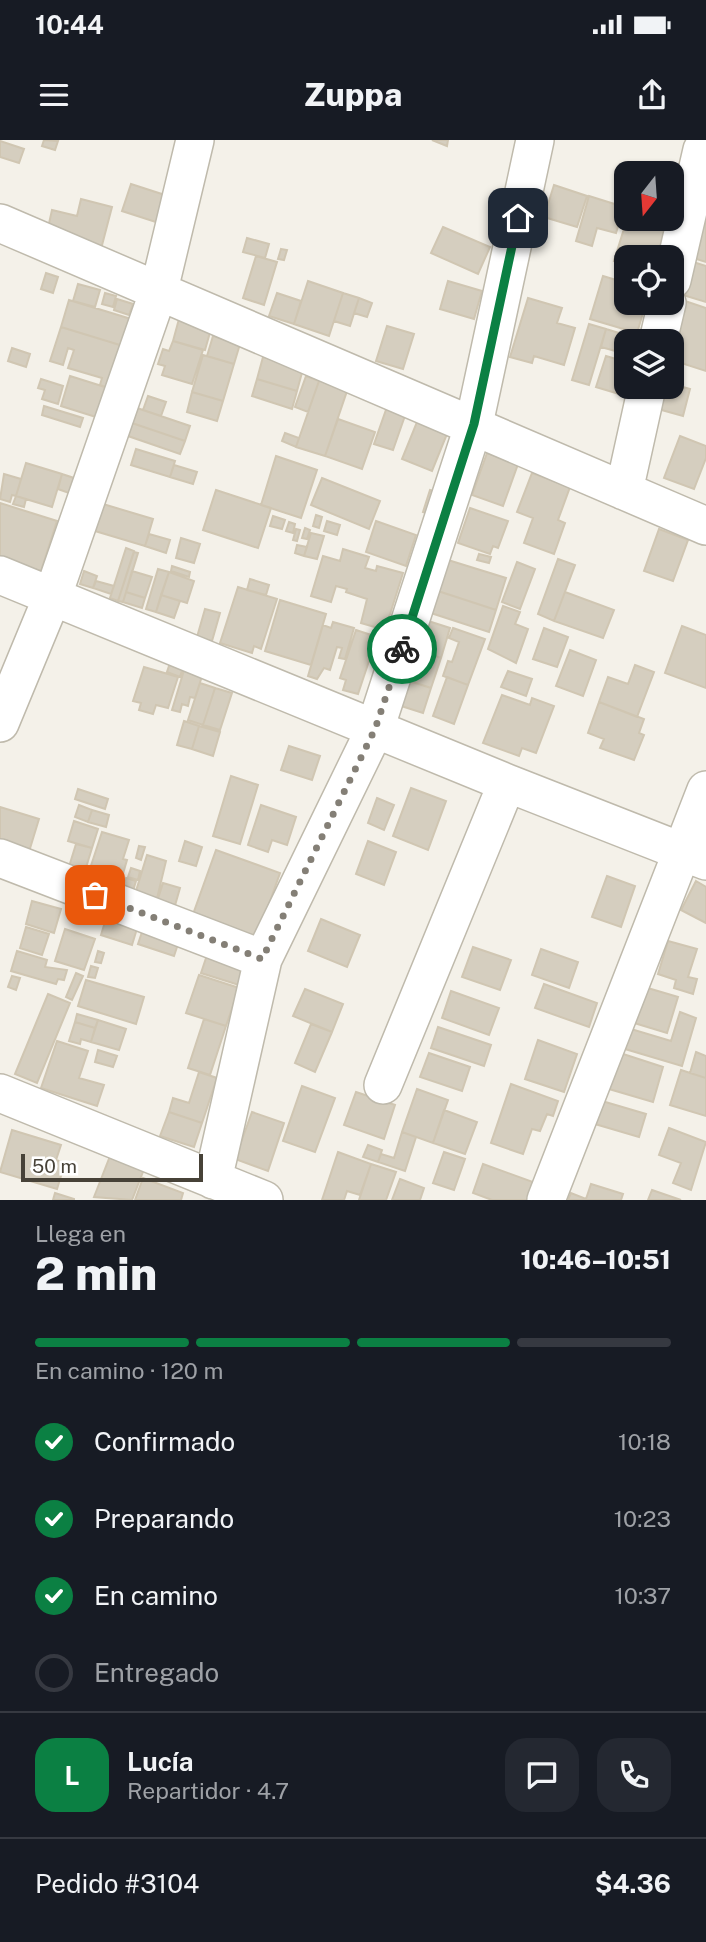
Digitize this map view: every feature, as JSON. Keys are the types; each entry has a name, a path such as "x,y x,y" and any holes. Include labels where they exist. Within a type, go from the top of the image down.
{"street":[{"path":"0,723 53,595 159,290 195,140"},
{"path":"212,1181 262,959 375,729 474,424 535,140"},
{"path":"678,245 695,147"},
{"path":"0,223 706,525"},
{"path":"624,491 645,399"},
{"path":"0,575 507,783 694,856"},
{"path":"383,1085 507,783"},
{"path":"546,1200 694,856 706,790"},
{"path":"0,858 262,959"},
{"path":"0,1093 264,1200"}],"building":[{"path":"44,140 58,141 55,150 42,146"},
{"path":"432,140 448,140 447,146"},
{"path":"0,141 24,149 19,163 0,157"},
{"path":"131,184 171,197 162,224 122,211"},
{"path":"554,185 587,196 577,227 544,217"},
{"path":"589,196 614,204 616,233 597,228 592,246 576,241"},
{"path":"81,199 112,207 101,249 73,243 75,235 48,228 52,210 77,216"},
{"path":"698,221 706,223 706,262 687,256"},
{"path":"443,227 490,247 478,274 431,253"},
{"path":"623,231 667,231 663,245 619,245"},
{"path":"247,238 269,244 265,258 243,252"},
{"path":"281,249 287,250 284,260 278,259"},
{"path":"256,256 277,262 264,305 243,298"},
{"path":"690,261 706,266 706,302 684,295 684,281"},
{"path":"46,273 58,277 53,293 41,289"},
{"path":"603,276 614,279 614,315 642,315 638,329 624,329 590,319"},
{"path":"308,281 343,293 329,336 294,324"},
{"path":"448,281 482,291 474,319 440,309"},
{"path":"78,284 100,290 95,307 73,301"},
{"path":"105,293 116,296 113,307 102,304"},
{"path":"277,293 301,301 294,324 269,316"},
{"path":"343,293 359,298 350,326 334,321"},
{"path":"359,298 372,303 367,317 354,313"},
{"path":"528,298 562,308 557,323 575,328 564,365 534,356 532,363 510,357"},
{"path":"117,299 133,304 129,315 114,310"},
{"path":"69,300 131,319 123,346 61,327"},
{"path":"684,301 706,308 706,371 684,364 684,329 675,329 678,315 684,315"},
{"path":"179,319 211,329 205,350 173,341"},
{"path":"589,324 606,329 589,385 572,380"},
{"path":"387,326 414,334 403,369 376,361"},
{"path":"61,327 123,346 108,388 100,385 102,378 68,368 74,350 68,348 63,365 50,361"},
{"path":"606,329 614,331 614,351 601,347"},
{"path":"213,336 240,344 234,364 207,356"},
{"path":"173,341 203,350 192,384 162,375 165,366 158,364 163,349 169,351"},
{"path":"12,348 30,354 26,367 8,361"},
{"path":"203,355 234,364 223,401 192,392"},
{"path":"606,356 614,358 614,392 596,387"},
{"path":"263,357 303,369 297,391 257,379"},
{"path":"70,376 108,388 99,418 61,406"},
{"path":"306,376 319,381 308,412 295,407"},
{"path":"320,378 348,388 325,456 296,447"},
{"path":"41,379 63,386 58,404 42,399 45,390 38,388"},
{"path":"257,379 297,391 292,409 252,396"},
{"path":"684,387 690,389 683,416 658,409 661,399 684,399"},
{"path":"192,392 223,401 217,421 187,412"},
{"path":"148,396 166,402 161,416 143,410"},
{"path":"388,404 407,410 393,450 374,444"},
{"path":"44,406 83,418 80,427 42,415"},
{"path":"137,408 190,426 185,441 132,423"},
{"path":"419,417 449,429 432,471 402,459"},
{"path":"338,419 375,432 362,469 325,456"},
{"path":"132,423 185,441 180,454 128,436"},
{"path":"285,433 299,438 296,447 282,441"},
{"path":"680,436 706,446 706,458 694,489 664,478"},
{"path":"136,449 175,461 170,477 131,465"},
{"path":"487,453 518,464 503,506 472,495"},
{"path":"276,456 317,470 301,518 261,505"},
{"path":"26,463 62,474 52,507 16,496"},
{"path":"174,465 197,472 193,484 170,477"},
{"path":"532,473 570,487 558,520 565,523 554,554 524,543 533,518 517,512"},
{"path":"4,474 21,479 16,496 12,495 10,502 0,499"},
{"path":"62,474 74,478 69,493 58,489"},
{"path":"322,478 380,501 369,529 311,505"},
{"path":"216,490 271,508 258,548 203,530"},
{"path":"430,490 437,492 429,514 423,512"},
{"path":"16,496 26,499 24,507 13,504"},
{"path":"0,503 57,521 41,571 0,559"},
{"path":"103,504 153,519 145,546 95,531"},
{"path":"470,508 508,521 498,548 493,546 490,554 458,543"},
{"path":"316,515 322,517 319,528 313,526"},
{"path":"273,516 285,520 282,529 270,526"},
{"path":"327,521 340,525 337,535 324,531"},
{"path":"376,521 416,535 406,566 366,552"},
{"path":"289,522 295,524 293,533 286,531"},
{"path":"305,528 310,530 307,539 302,538"},
{"path":"296,529 300,530 297,541 293,540"},
{"path":"659,529 688,540 673,581 644,571"},
{"path":"311,533 324,536 317,559 304,556"},
{"path":"149,534 170,540 166,553 145,546"},
{"path":"181,538 200,544 194,563 176,558"},
{"path":"297,545 307,547 304,556 295,553"},
{"path":"126,548 134,551 118,601 110,598"},
{"path":"343,549 369,557 365,568 376,571 377,566 403,573 385,630 361,623 367,599 346,592 347,589 336,586 331,602 311,596 323,556 340,561"},
{"path":"134,552 138,553 123,602 118,601"},
{"path":"479,554 491,557 489,563 477,560"},
{"path":"558,559 575,565 554,621 538,614"},
{"path":"448,560 506,578 496,610 438,591"},
{"path":"517,562 535,569 520,609 502,602"},
{"path":"172,566 190,572 189,577 171,571"},
{"path":"158,569 169,572 156,612 146,609"},
{"path":"84,571 97,576 93,588 80,584"},
{"path":"132,571 152,577 145,598 126,592"},
{"path":"169,572 194,581 187,603 161,595"},
{"path":"250,579 269,585 266,595 247,590"},
{"path":"96,581 114,586 111,594 93,588"},
{"path":"238,587 277,599 261,649 254,646 252,653 220,643"},
{"path":"438,591 496,610 489,632 431,613"},
{"path":"126,592 145,598 142,608 123,602"},
{"path":"565,592 614,610 603,638 554,621"},
{"path":"161,595 180,601 174,618 156,612"},
{"path":"280,600 326,614 311,665 265,651"},
{"path":"503,606 520,612 515,624 528,629 516,663 488,649"},
{"path":"205,609 220,613 212,641 197,637"},
{"path":"422,619 450,628 441,658 413,649"},
{"path":"333,622 354,628 345,659 339,658 342,648 337,647 330,670 324,668 317,679 308,676 323,625 331,628"},
{"path":"682,626 706,635 706,688 665,673"},
{"path":"453,628 485,639 468,685 443,676 448,661 452,662 459,642 449,638"},
{"path":"544,628 568,637 557,667 533,659"},
{"path":"356,630 377,637 358,694 343,690 346,680 340,678"},
{"path":"413,649 441,658 431,688 403,679"},
{"path":"570,650 596,660 583,696 556,686"},
{"path":"170,663 183,667 180,677 167,672"},
{"path":"635,665 654,672 637,717 599,702 608,677 628,684"},
{"path":"144,667 178,677 168,708 156,705 153,714 139,710 141,703 133,701"},
{"path":"185,667 203,673 195,698 190,697 188,706 182,704 180,712 172,710"},
{"path":"508,671 532,679 526,696 501,687"},
{"path":"447,677 468,685 454,724 433,716"},
{"path":"403,679 431,688 423,713 395,704"},
{"path":"200,683 215,688 203,725 188,720"},
{"path":"215,688 232,693 220,730 203,725"},
{"path":"502,695 530,705 532,698 554,706 536,753 522,748 519,756 483,743"},
{"path":"599,702 644,719 639,733 644,735 634,760 600,748 604,739 588,733"},
{"path":"184,721 199,726 192,749 177,745"},
{"path":"199,726 220,732 213,756 192,749"},
{"path":"289,746 320,756 312,780 281,770"},
{"path":"231,776 258,785 240,844 213,836"},
{"path":"411,788 446,801 428,850 393,836"},
{"path":"78,789 108,799 105,809 75,799"},
{"path":"377,798 394,805 384,830 368,823"},
{"path":"79,805 92,810 88,822 75,817"},
{"path":"261,805 296,817 287,845 272,840 268,852 248,845"},
{"path":"0,807 39,819 28,855 0,846"},
{"path":"92,810 109,815 106,827 88,822"},
{"path":"74,821 98,829 92,848 68,841"},
{"path":"102,832 129,840 123,859 127,860 118,891 86,881"},
{"path":"185,841 202,847 196,866 179,861"},
{"path":"368,841 396,852 384,885 356,874"},
{"path":"76,844 92,848 84,874 68,870"},
{"path":"139,846 145,847 141,860 136,858"},
{"path":"216,850 280,873 255,943 191,920"},
{"path":"147,855 166,861 154,911 132,904"},
{"path":"131,868 140,871 138,880 128,877"},
{"path":"607,876 635,886 621,927 592,917"},
{"path":"126,878 136,881 133,891 122,888"},
{"path":"696,881 706,887 706,923 681,910"},
{"path":"163,883 180,888 172,916 154,911"},
{"path":"32,901 61,909 54,933 26,924"},
{"path":"108,912 139,922 132,945 101,935"},
{"path":"321,919 360,935 347,967 308,951"},
{"path":"144,926 180,938 174,956 138,944"},
{"path":"26,927 49,934 42,955 20,948"},
{"path":"65,929 95,939 84,970 55,961"},
{"path":"668,941 697,949 688,977 697,979 693,994 674,988 676,980 658,974"},
{"path":"473,947 511,960 500,990 462,977"},
{"path":"209,949 247,962 239,985 201,973"},
{"path":"541,949 578,962 569,988 532,975"},
{"path":"17,951 47,960 45,967 67,970 64,980 58,979 56,984 11,971"},
{"path":"98,951 104,953 101,963 95,962"},
{"path":"91,966 98,968 95,978 88,977"},
{"path":"76,973 83,976 72,1000 66,997"},
{"path":"199,975 239,988 226,1026 186,1013"},
{"path":"12,976 20,978 16,990 8,987"},
{"path":"86,980 144,997 136,1024 78,1006"},
{"path":"544,984 597,1003 589,1027 535,1008"},
{"path":"641,986 678,997 667,1033 631,1022"},
{"path":"305,989 343,1004 332,1032 293,1016"},
{"path":"451,991 499,1008 489,1035 442,1018"},
{"path":"48,994 70,1003 37,1083 15,1074"},
{"path":"680,1012 696,1018 682,1066 625,1049 631,1029 671,1041"},
{"path":"77,1014 98,1020 95,1028 75,1022"},
{"path":"204,1019 226,1026 210,1075 188,1068"},
{"path":"98,1020 126,1029 119,1050 91,1042"},
{"path":"75,1022 95,1028 91,1042 81,1039 80,1044 69,1041"},
{"path":"311,1024 332,1032 315,1072 295,1063"},
{"path":"438,1027 491,1045 484,1066 431,1048"},
{"path":"538,1040 577,1054 564,1092 525,1079"},
{"path":"57,1041 88,1051 79,1078 104,1085 97,1106 41,1088"},
{"path":"98,1050 117,1056 113,1067 95,1062"},
{"path":"696,1052 706,1056 706,1078 690,1073"},
{"path":"429,1053 470,1067 462,1091 420,1077"},
{"path":"620,1053 663,1067 653,1102 609,1089"},
{"path":"681,1070 706,1078 706,1116 670,1105"},
{"path":"199,1072 217,1078 202,1123 169,1112 173,1098 189,1103"},
{"path":"511,1084 558,1101 553,1116 547,1114 540,1131 532,1129 523,1154 491,1143"},
{"path":"302,1086 335,1098 315,1152 283,1141"},
{"path":"417,1089 448,1100 433,1143 402,1132"},
{"path":"356,1092 395,1105 384,1139 344,1125"},
{"path":"602,1101 646,1114 639,1137 595,1124"},
{"path":"444,1110 477,1122 465,1154 433,1143"},
{"path":"169,1112 202,1123 194,1147 160,1136"},
{"path":"252,1112 284,1123 268,1171 235,1159"},
{"path":"669,1128 706,1142 691,1190 673,1183 681,1163 659,1155"},
{"path":"12,1130 61,1145 56,1160 65,1163 57,1189 0,1172"},
{"path":"402,1132 416,1137 405,1171 378,1162 381,1154 394,1158"},
{"path":"368,1145 382,1150 378,1162 363,1157"},
{"path":"112,1151 146,1164 132,1200 94,1197"},
{"path":"338,1152 371,1164 360,1195 347,1191 344,1200 322,1200"},
{"path":"444,1152 465,1159 454,1190 433,1183"},
{"path":"371,1164 396,1172 386,1200 359,1200"},
{"path":"483,1164 533,1182 527,1200 492,1200 473,1193"},
{"path":"143,1178 183,1193 181,1200 135,1200"},
{"path":"400,1179 424,1188 420,1200 392,1200"},
{"path":"591,1184 623,1194 621,1200 568,1200 571,1193 586,1199"},
{"path":"652,1190 681,1200 648,1200"},
{"path":"55,1193 74,1199 74,1200 53,1200"}],"way so far":[{"path":"95,895 262,959 375,729 402,649"}],"route":[{"path":"402,649 474,424 518,218"}]}
